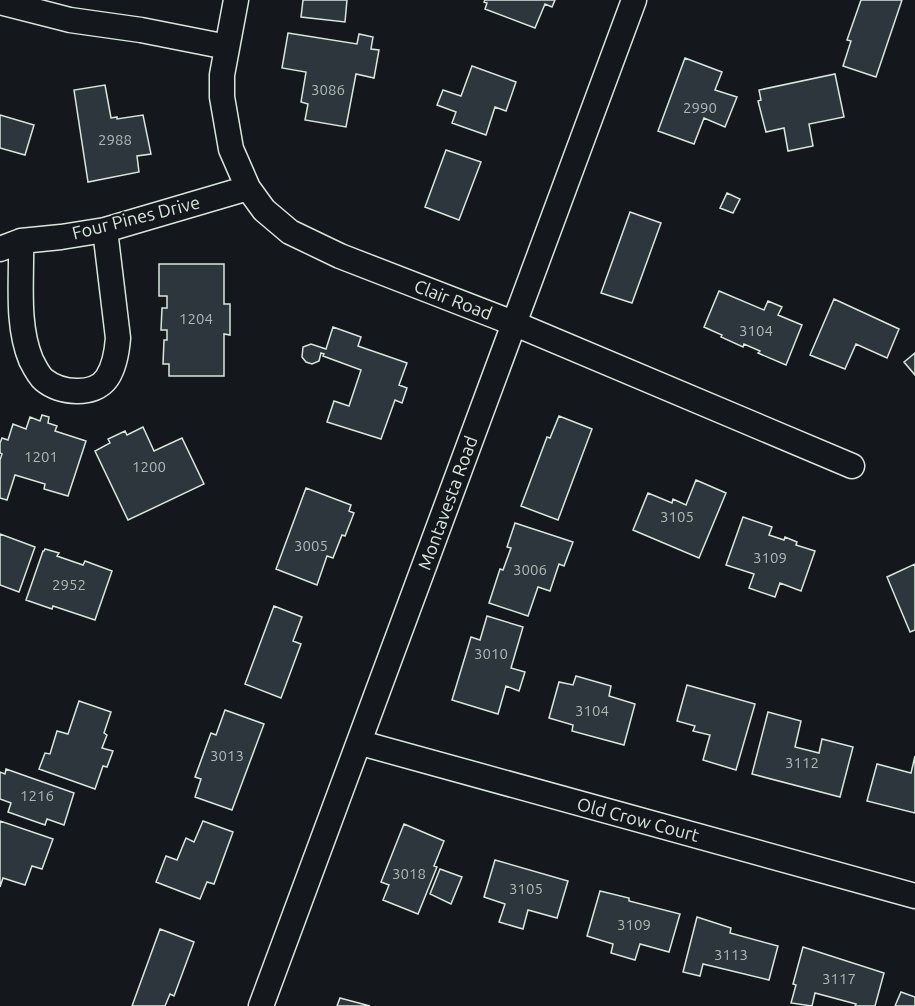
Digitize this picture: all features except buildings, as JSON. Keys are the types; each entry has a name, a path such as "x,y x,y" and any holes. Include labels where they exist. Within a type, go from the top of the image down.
{"street":[{"name":"Clair Road","path":"236,0 222,75 222,97 231,149 248,188 264,210 290,232 340,256 513,323 852,466"},
{"name":"Montavesta Road","path":"261,1006 361,743 513,323 634,0"},
{"path":"0,2 70,20 141,30 227,47"},
{"name":"Four Pines Drive","path":"7,241 105,230 248,188"},
{"path":"7,241 22,332 32,363 43,379 63,389 89,390 108,377 117,351 118,338 105,230"},
{"name":"Old Crow Court","path":"361,743 915,896"}]}
